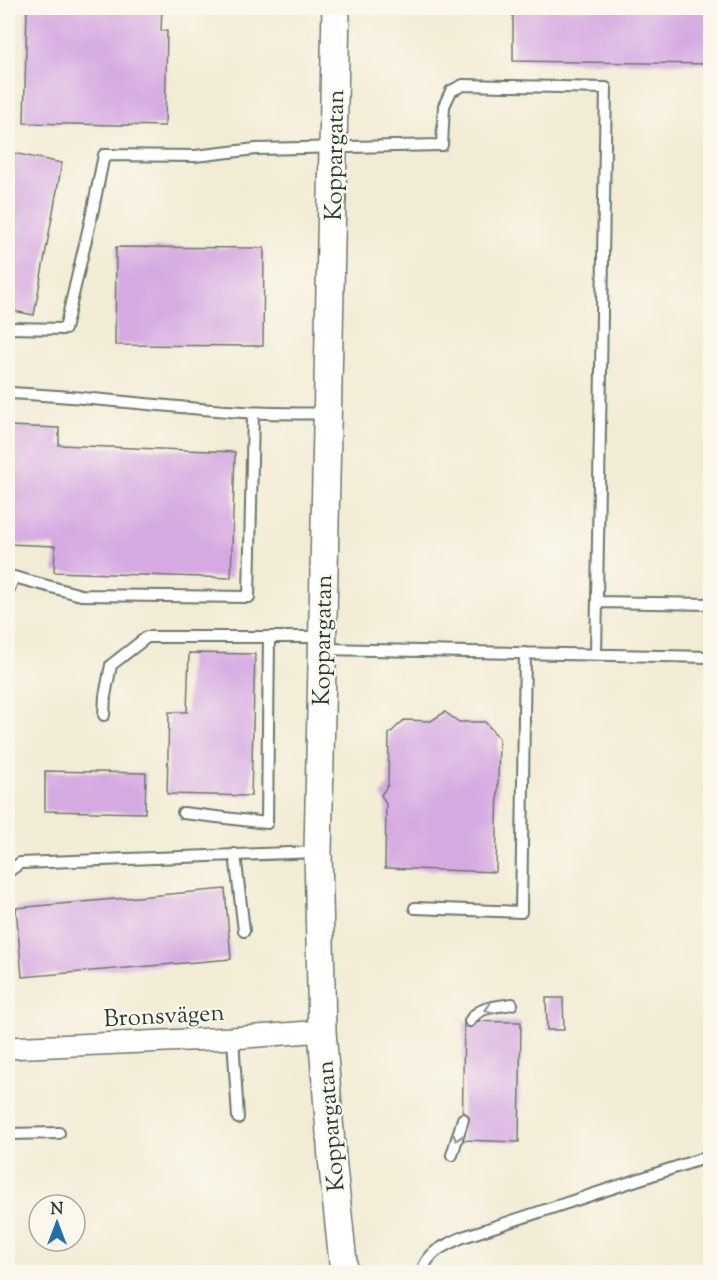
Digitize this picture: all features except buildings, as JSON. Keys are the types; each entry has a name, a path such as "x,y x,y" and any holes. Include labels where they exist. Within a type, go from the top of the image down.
{"street":[{"name":"Koppargatan","path":"336,8 318,852 322,1031 344,1272"},
{"name":"Bronsvägen","path":"8,1048 233,1038 322,1031"}],"lane":[{"path":"8,327 65,329 104,155 195,156 256,149 442,145 444,106 451,91 464,85 606,88 596,654"},
{"path":"8,393 53,394 253,413 328,413"},
{"path":"8,591 11,577 81,595 249,597 253,413"},
{"path":"597,602 711,604"},
{"path":"104,716 111,665 147,637 269,637 322,643 711,657"},
{"path":"183,813 267,823 269,637"},
{"path":"415,908 521,912 525,652"},
{"path":"8,872 20,863 318,852"},
{"path":"235,854 244,931"},
{"path":"470,1021 474,1015 486,1008 512,1004"},
{"path":"233,1038 238,1118"},
{"path":"452,1155 462,1119"},
{"path":"8,1134 59,1133"},
{"path":"422,1272 424,1264 435,1250 463,1237 711,1156"}]}
